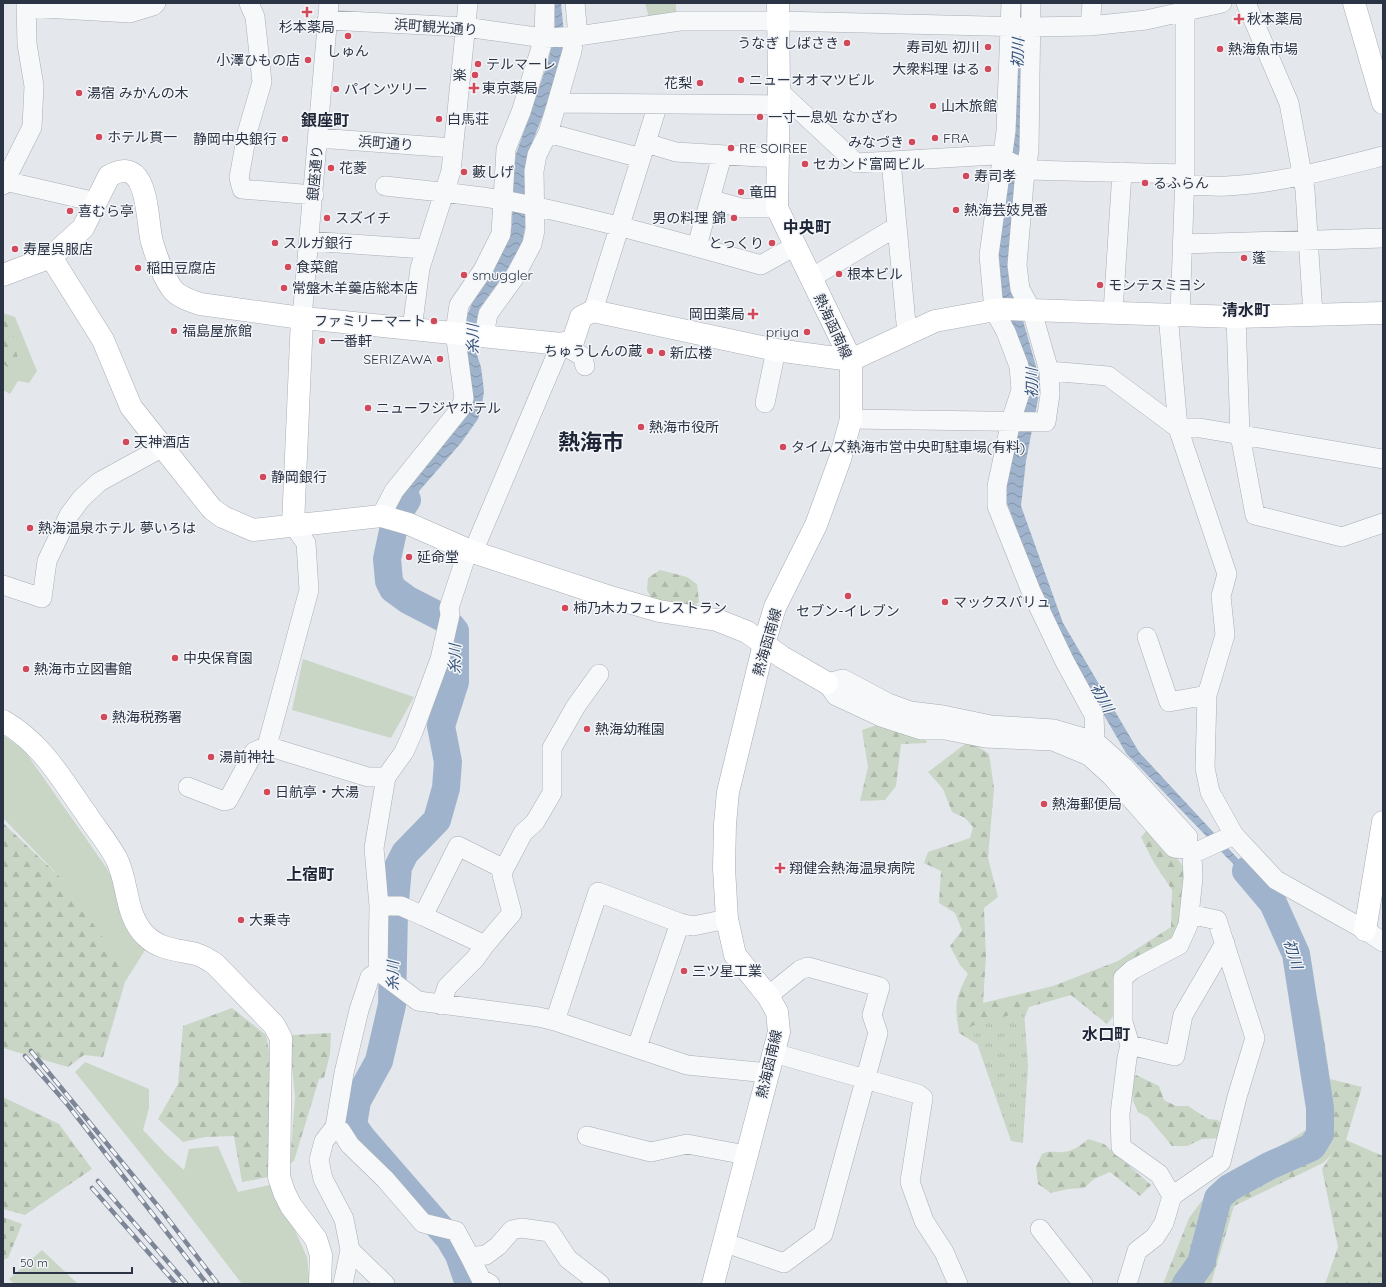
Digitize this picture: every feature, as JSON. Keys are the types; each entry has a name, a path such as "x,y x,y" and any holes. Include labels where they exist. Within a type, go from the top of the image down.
{"street":[{"path":"96,202 4,183 32,127 34,86 27,44 26,5 130,8 153,6 156,3"},
{"path":"249,3 255,17 262,82 247,132 239,178 242,189 314,195"},
{"path":"412,328 424,249 451,171 468,3"},
{"path":"470,334 488,314 514,278 532,244 535,230 519,204 506,149 521,112 544,38 545,3"},
{"path":"381,516 394,491 460,409 464,398 470,334 459,305 483,270 501,234 519,204 534,171 537,154 548,133 558,104 576,36 575,3"},
{"path":"1011,3 1006,131 989,255 997,310 1020,366 1020,390 1011,421 997,486 997,506 1011,544 1064,662 1094,715 1092,748 1111,776 1158,817 1174,848 1194,851 1231,836"},
{"path":"851,419 1046,422 1050,394 1049,371 1020,289 1016,265 1024,182 1029,151 1031,3"},
{"path":"1090,26 1092,3"},
{"name":"浜町観光通り","path":"328,12 465,27 544,38 576,36 680,21 778,12 1030,27 1090,26 1146,11 1185,10 1222,3"},
{"path":"1246,3 1289,103 1305,190 1313,315"},
{"path":"1354,3 1383,103"},
{"path":"1185,10 1185,179 1183,244 1174,314 1178,428 1227,574 1221,596 1225,635 1207,695 1205,768 1210,792 1231,836 1276,880 1365,930 1383,942"},
{"name":"銀座通り","path":"302,318 314,195 328,12"},
{"name":"熱海函南線","path":"713,1284 779,1032 777,1012 768,996 735,955 727,919 724,868 725,824 728,792 764,644 775,607 816,525 840,459 851,419 851,360 777,208 779,98 778,12"},
{"path":"558,104 658,104 779,98 856,163 995,155 1003,157 1027,170 1122,172 1185,179 1226,186 1302,176 1383,156"},
{"path":"3,275 51,256 83,228 109,176 117,171 130,172 137,178 143,189 149,212 152,241 164,274 174,291 188,300 200,304 302,318 561,344 573,341 582,318 593,311 621,226 658,104"},
{"path":"548,133 644,151 778,158"},
{"name":"浜町通り","path":"318,138 453,148"},
{"path":"697,246 712,200 722,156"},
{"path":"892,161 896,227 907,334"},
{"path":"1113,312 1122,172"},
{"path":"385,186 519,204 621,226 697,246 760,265 795,246"},
{"path":"712,200 740,208 777,208"},
{"path":"811,278 896,227"},
{"path":"1183,244 1383,238"},
{"path":"309,241 424,249"},
{"path":"51,256 104,340 131,407 212,509 223,517 253,530 381,516 409,524 470,551 659,611 716,620 747,632 782,658 827,683 836,696 881,717 921,730 945,730 985,738 1053,741 1092,748"},
{"path":"593,311 776,350 851,360 935,321 997,310 1113,312 1236,317 1383,313"},
{"path":"1236,317 1240,435 1255,515 1342,537 1383,523"},
{"path":"267,746 308,590 306,543 293,525 302,318"},
{"path":"561,344 582,356 585,366"},
{"path":"388,978 379,906 374,848 386,777 404,752 440,659 450,615 449,608 470,551 561,344"},
{"path":"765,404 776,350"},
{"path":"1049,371 1108,376 1178,428 1200,428 1383,460"},
{"path":"3,585 42,598 47,561 69,515 81,499 99,482 163,447"},
{"path":"1146,637 1169,702 1207,695"},
{"path":"441,1005 447,987 475,959 512,913 502,875 504,869 523,833 535,822 552,792 552,748 576,706 598,674"},
{"path":"3,721 16,728 44,753 117,858 132,914 137,926 146,937 171,950 198,954 215,964 274,1025 281,1038 282,1062 279,1177 291,1206 316,1239 321,1255 320,1284"},
{"path":"188,787 224,801 228,800 254,752 267,746 368,777 386,777"},
{"path":"1365,930 1383,822"},
{"path":"423,916 458,846 504,869"},
{"path":"1172,1196 1159,1174 1121,1147 1120,1114 1126,1058 1130,1045 1123,1022 1123,978 1132,970 1179,945 1188,925 1194,851"},
{"path":"555,1021 598,892 680,923 693,926 727,919"},
{"path":"379,906 401,906 485,945"},
{"path":"1127,1284 1137,1251 1155,1237 1164,1223 1172,1196 1221,1162 1237,1097 1255,1038 1217,920 1189,914"},
{"path":"637,1047 680,923"},
{"path":"1130,1045 1175,1056 1183,1015 1225,943"},
{"path":"723,1242 784,1263 823,1234 864,1078 878,1033 872,1015 880,987 808,967 800,970 768,996"},
{"path":"343,1284 350,1250 344,1219 323,1179 319,1160 324,1141 336,1127 344,1073 359,1010 370,977 388,978 418,1001 555,1021 637,1047 687,1065 768,1074"},
{"path":"774,1053 918,1094 923,1098 910,1182 924,1221 944,1252 958,1284"},
{"path":"336,1127 341,1131 350,1145 385,1179 423,1223 456,1231 481,1279 490,1284"},
{"path":"587,1136 651,1152 686,1144 746,1155"},
{"path":"470,1257 486,1255 498,1246 512,1230 521,1228 550,1232 568,1259 600,1284"},
{"path":"1040,1229 1084,1284"},
{"path":"350,1250 385,1284"}],"green space":[{"path":"645,3 676,3 676,13 649,18"},
{"path":"3,313 15,317 37,371 29,383 18,381 10,394 3,390"},
{"path":"3,317 10,317 18,360 14,372 3,364"},
{"path":"660,570 687,577 697,584 699,602 689,610 654,604 647,590 648,578"},
{"path":"303,659 414,697 391,738 292,710"},
{"path":"877,725 925,736 927,743 901,744 896,786 885,800 860,801 868,767 862,730"},
{"path":"3,735 24,750 106,867 147,947 125,982 59,876 3,818"},
{"path":"969,741 989,754 994,788 988,858 998,897 984,908 986,956 983,1003 1053,986 1118,961 1171,927 1172,890 1153,861 1141,837 1149,828 1167,842 1190,878 1176,944 1124,977 1117,1011 1107,1024 1071,995 1029,1007 1023,1021 977,1044 959,1033 956,1009 960,990 968,974 960,965 950,946 962,930 955,913 939,903 941,871 924,863 928,852 970,838 973,827 965,818 952,812 943,789 928,772"},
{"path":"3,823 59,876 112,950 125,982 103,1057 84,1055 68,1067 3,1048"},
{"path":"1277,901 1305,951 1320,1011 1330,1079 1362,1087 1346,1140 1383,1156 1383,1284 1325,1284 1338,1247 1322,1169 1332,1154 1323,1163 1234,1206 1211,1284 1163,1284 1189,1218 1216,1182 1250,1165 1309,1128 1307,1084 1295,1018 1295,992 1288,959 1259,902"},
{"path":"232,1008 266,1035 275,1084 269,1177 242,1182 234,1136 205,1137 183,1142 158,1119 178,1084 183,1026"},
{"path":"1024,1011 1028,1065 1023,1143 1011,1141 971,1026"},
{"path":"331,1033 330,1054 324,1078 319,1079 294,1161 290,1163 295,1097 291,1058 291,1035"},
{"path":"85,1062 149,1089 149,1108 143,1130 184,1170 189,1149 218,1146 238,1192 274,1184 307,1257 310,1284 242,1284 170,1190 75,1072"},
{"path":"1136,1075 1159,1086 1164,1100 1176,1106 1188,1106 1208,1119 1218,1120 1225,1128 1220,1138 1202,1139 1187,1146 1172,1146 1148,1117 1138,1112 1133,1101 1131,1084"},
{"path":"3,1097 59,1124 92,1169 25,1215 3,1209"},
{"path":"1088,1139 1104,1144 1151,1185 1140,1196 1110,1172 1094,1179 1084,1188 1068,1189 1051,1193 1038,1184 1036,1167 1042,1154 1071,1150"},
{"path":"3,1217 22,1224 8,1258 3,1260"},
{"path":"42,1250 78,1284 14,1284 9,1279"}],"water":[{"path":"555,3 561,3 565,44 548,102 529,151 526,222 522,244 505,273 480,308 477,318 476,352 481,367 484,391 478,419 461,443 420,490 406,515 401,533 387,535 393,509 408,487 448,439 464,350 466,318 473,301 493,271 509,239 512,225 513,173 516,154 548,62 555,27"},
{"path":"1013,3 1027,3 1013,285 1041,384 1026,461 1021,506 1063,623 1139,752 1277,901 1267,899 1126,753 1084,681 1040,591 1003,493 1025,370 997,284"}],"waterway":[{"name":"糸川","path":"407,500 401,509 393,531 387,559 389,581 393,589 408,600 445,619 455,631 455,682 441,726 448,762 446,788 437,820 405,853 398,867 394,913 392,1005 379,1061 357,1101 353,1125 362,1138 449,1238 459,1255 469,1284"},
{"name":"初川","path":"1186,1284 1201,1263 1218,1198 1229,1188 1269,1166 1312,1147 1320,1134 1320,1108 1296,954 1273,903 1246,871"}],"railway":[{"path":"31,1051 162,1211 218,1284"},
{"path":"25,1056 67,1104 207,1284"},
{"path":"98,1181 187,1284"},
{"path":"92,1188 176,1284"}],"place":[{"name":"杉本薬局","path":"307,12"},
{"name":"秋本薬局","path":"1239,19"},
{"name":"しゅん","path":"348,36"},
{"name":"うなぎ しばさき","path":"847,43"},
{"name":"寿司処 初川","path":"988,47"},
{"name":"熱海魚市場","path":"1220,49"},
{"name":"小澤ひもの店","path":"308,60"},
{"name":"テルマーレ","path":"478,64"},
{"name":"大衆料理 はる","path":"988,69"},
{"name":"楽","path":"475,75"},
{"name":"ニューオオマツビル","path":"741,80"},
{"name":"花梨","path":"700,83"},
{"name":"東京薬局","path":"474,88"},
{"name":"パインツリー","path":"336,89"},
{"name":"湯宿 みかんの木","path":"79,93"},
{"name":"山木旅館","path":"933,106"},
{"name":"一寸一息処 なかざわ","path":"760,117"},
{"name":"白馬荘","path":"439,119"},
{"name":"ホテル貫一","path":"99,137"},
{"name":"FRA","path":"935,138"},
{"name":"静岡中央銀行","path":"285,139"},
{"name":"みなづき","path":"912,142"},
{"name":"RE SOIREE","path":"731,148"},
{"name":"セカンド富岡ビル","path":"805,164"},
{"name":"花菱","path":"331,168"},
{"name":"藪しげ","path":"464,172"},
{"name":"寿司孝","path":"966,176"},
{"name":"るふらん","path":"1145,183"},
{"name":"竜田","path":"741,192"},
{"name":"熱海芸妓見番","path":"956,210"},
{"name":"喜むら亭","path":"70,211"},
{"name":"スズイチ","path":"327,218"},
{"name":"男の料理 錦","path":"734,218"},
{"name":"スルガ銀行","path":"275,243"},
{"name":"とっくり","path":"772,243"},
{"name":"寿屋呉服店","path":"15,249"},
{"name":"蓬","path":"1244,258"},
{"name":"食菜館","path":"288,267"},
{"name":"稲田豆腐店","path":"138,268"},
{"name":"根本ビル","path":"839,274"},
{"name":"smuggler","path":"464,275"},
{"name":"モンテスミヨシ","path":"1100,285"},
{"name":"常盤木羊羹店総本店","path":"284,288"},
{"name":"岡田薬局","path":"753,314"},
{"name":"ファミリーマート","path":"434,321"},
{"name":"福島屋旅館","path":"174,331"},
{"name":"priya","path":"807,332"},
{"name":"一番軒","path":"322,341"},
{"name":"ちゅうしんの蔵","path":"650,351"},
{"name":"新広楼","path":"662,353"},
{"name":"SERIZAWA","path":"440,359"},
{"name":"ニューフジヤホテル","path":"368,408"},
{"name":"熱海市役所","path":"641,427"},
{"name":"天神酒店","path":"126,442"},
{"name":"タイムズ熱海市営中央町駐車場(有料)","path":"783,447"},
{"name":"静岡銀行","path":"263,477"},
{"name":"熱海温泉ホテル 夢いろは","path":"30,528"},
{"name":"延命堂","path":"409,557"},
{"name":"セブン-イレブン","path":"848,596"},
{"name":"マックスバリュ","path":"945,602"},
{"name":"柿乃木カフェレストラン","path":"565,608"},
{"name":"中央保育園","path":"175,658"},
{"name":"熱海市立図書館","path":"26,669"},
{"name":"熱海税務署","path":"104,717"},
{"name":"熱海幼稚園","path":"587,729"},
{"name":"湯前神社","path":"211,757"},
{"name":"日航亭・大湯","path":"267,792"},
{"name":"熱海郵便局","path":"1044,804"},
{"name":"翔健会熱海温泉病院","path":"780,868"},
{"name":"大乗寺","path":"241,920"},
{"name":"三ツ星工業","path":"684,971"}],"district":[{"name":"銀座町","path":"325,120"},
{"name":"中央町","path":"807,227"},
{"name":"清水町","path":"1246,310"},
{"name":"熱海市","path":"591,442"},
{"name":"上宿町","path":"310,874"},
{"name":"水口町","path":"1106,1034"}]}
